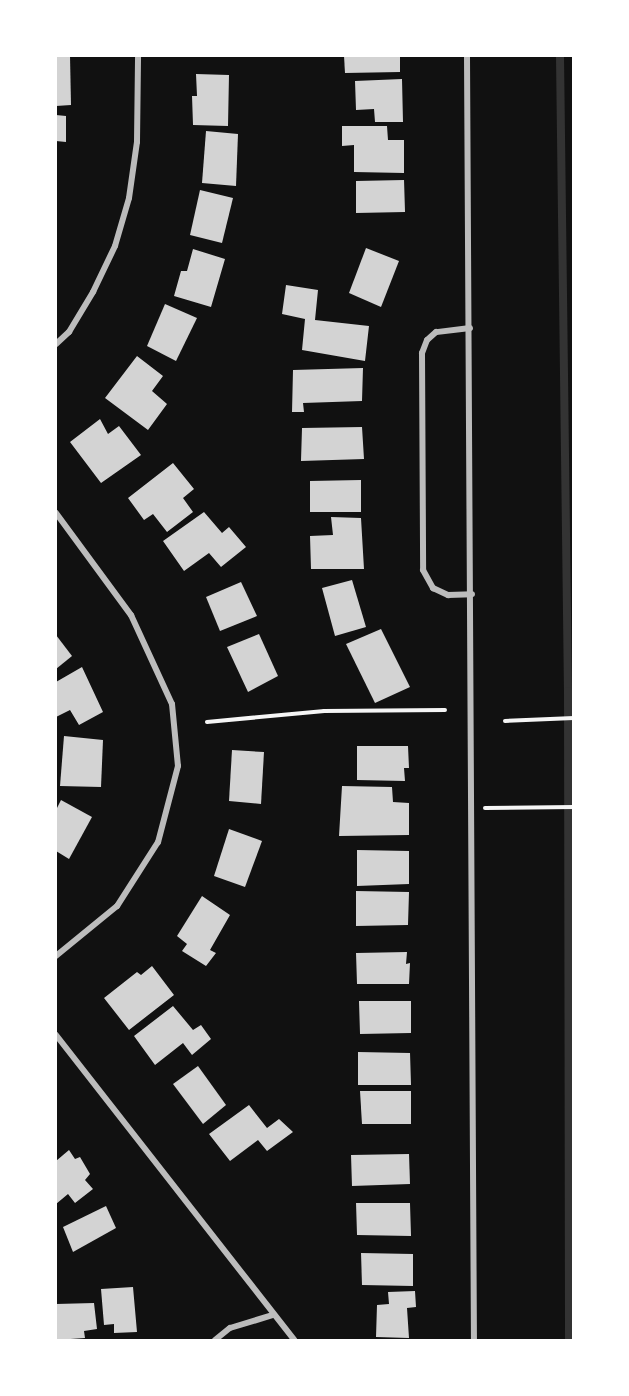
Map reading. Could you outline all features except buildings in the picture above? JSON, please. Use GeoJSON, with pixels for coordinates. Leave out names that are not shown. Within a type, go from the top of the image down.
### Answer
{"type":"FeatureCollection","features":[{"type":"Feature","properties":{"kind":"street"},"geometry":{"type":"LineString","coordinates":[[56,344],[69,332],[93,292],[115,246],[129,198],[136,142],[138,56]]}},
{"type":"Feature","properties":{"kind":"street"},"geometry":{"type":"LineString","coordinates":[[467,56],[472,594],[474,1341]]}},
{"type":"Feature","properties":{"kind":"street"},"geometry":{"type":"LineString","coordinates":[[470,328],[436,332],[427,340],[422,353],[423,570],[433,588],[448,595],[472,594]]}},
{"type":"Feature","properties":{"kind":"street"},"geometry":{"type":"LineString","coordinates":[[56,513],[131,615],[172,704],[178,766],[158,842],[129,888],[117,906],[56,956]]}},
{"type":"Feature","properties":{"kind":"street"},"geometry":{"type":"LineString","coordinates":[[56,1035],[294,1341]]}},
{"type":"Feature","properties":{"kind":"street"},"geometry":{"type":"LineString","coordinates":[[214,1341],[230,1328],[273,1315]]}},
{"type":"Feature","properties":{"kind":"path"},"geometry":{"type":"LineString","coordinates":[[207,722],[324,711],[445,710]]}},
{"type":"Feature","properties":{"kind":"path"},"geometry":{"type":"LineString","coordinates":[[505,721],[573,718]]}},
{"type":"Feature","properties":{"kind":"path"},"geometry":{"type":"LineString","coordinates":[[472,807],[573,807]]}},
{"type":"Feature","properties":{"kind":"waterway"},"geometry":{"type":"LineString","coordinates":[[560,56],[568,691],[569,1340]]}}]}
